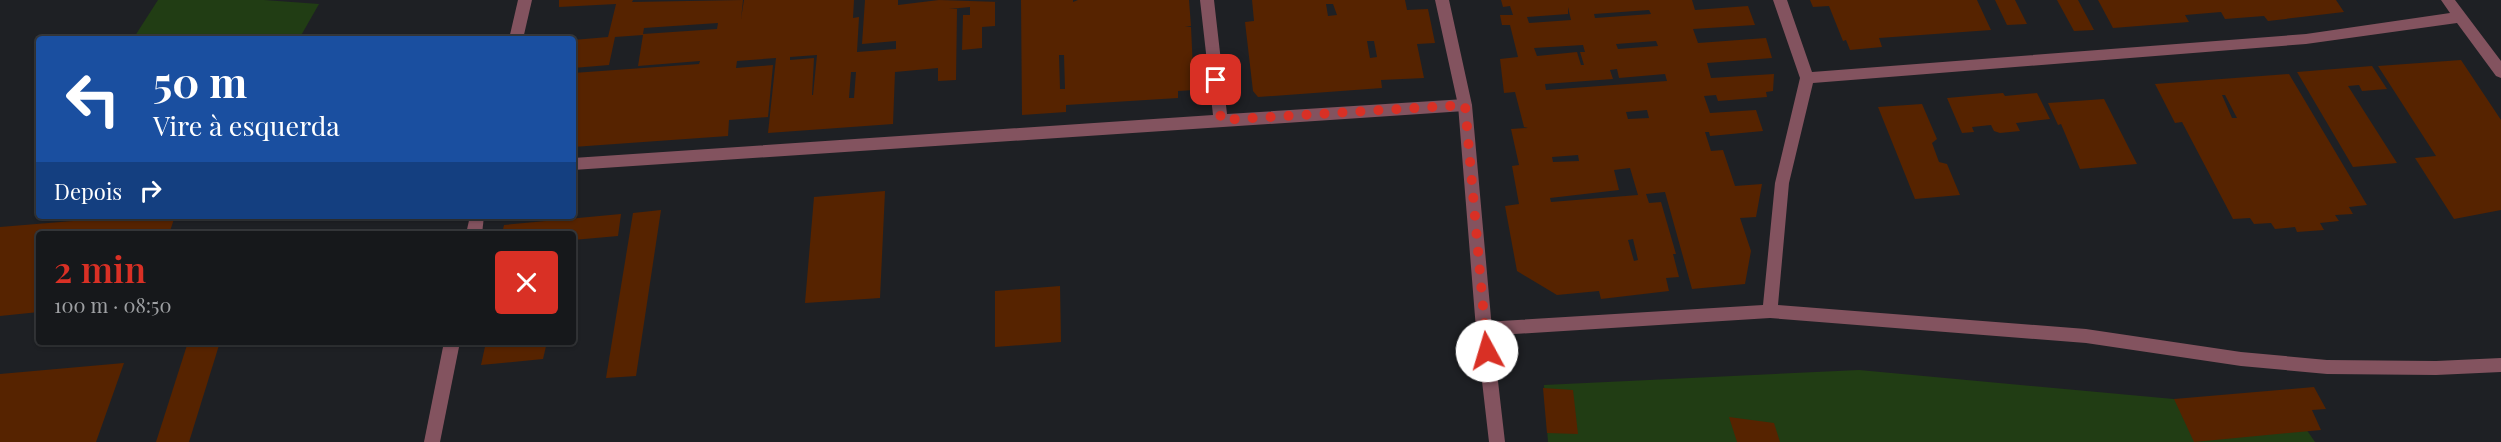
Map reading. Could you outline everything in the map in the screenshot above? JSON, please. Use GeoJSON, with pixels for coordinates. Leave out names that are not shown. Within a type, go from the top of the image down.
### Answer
{"type":"FeatureCollection","features":[{"type":"Feature","properties":{"kind":"street"},"geometry":{"type":"LineString","coordinates":[[517,36],[525,0]]}},
{"type":"Feature","properties":{"kind":"street"},"geometry":{"type":"LineString","coordinates":[[1207,0],[1221,120]]}},
{"type":"Feature","properties":{"kind":"street"},"geometry":{"type":"LineString","coordinates":[[1442,0],[1465,105],[1484,328],[1497,442]]}},
{"type":"Feature","properties":{"kind":"street"},"geometry":{"type":"LineString","coordinates":[[1770,311],[1782,183],[1807,78],[1780,0]]}},
{"type":"Feature","properties":{"kind":"street"},"geometry":{"type":"LineString","coordinates":[[2448,0],[2501,72]]}},
{"type":"Feature","properties":{"kind":"street"},"geometry":{"type":"LineString","coordinates":[[1807,78],[2306,39],[2460,17]]}},
{"type":"Feature","properties":{"kind":"street"},"geometry":{"type":"LineString","coordinates":[[576,164],[1465,105]]}},
{"type":"Feature","properties":{"kind":"street"},"geometry":{"type":"LineString","coordinates":[[1484,328],[1770,311],[2086,336],[2241,359],[2327,368],[2501,365]]}},
{"type":"Feature","properties":{"kind":"street"},"geometry":{"type":"LineString","coordinates":[[432,442],[451,345]]}},
{"type":"Feature","properties":{"kind":"green space"},"geometry":{"type":"Polygon","coordinates":[[[158,0],[264,0],[319,4],[301,36],[135,36],[158,0]]]}},
{"type":"Feature","properties":{"kind":"green space"},"geometry":{"type":"Polygon","coordinates":[[[1859,370],[2293,410],[2315,442],[1548,442],[1544,385],[1859,370]]]}},
{"type":"Feature","properties":{"kind":"building"},"geometry":{"type":"Polygon","coordinates":[[[559,0],[633,0],[632,2],[743,0],[741,19],[744,0],[854,0],[853,18],[859,17],[857,52],[896,49],[896,41],[862,44],[865,0],[898,0],[898,5],[939,0],[1000,2],[995,2],[995,26],[982,27],[982,48],[962,50],[963,15],[970,15],[970,7],[949,9],[957,9],[956,80],[938,81],[938,68],[895,72],[893,124],[768,133],[776,58],[737,61],[736,68],[773,65],[768,117],[729,120],[728,136],[576,147],[576,73],[699,64],[700,61],[638,66],[643,35],[615,37],[609,65],[576,68],[576,40],[608,37],[616,4],[559,7],[559,0]],[[718,23],[644,28],[643,34],[717,29],[718,23]],[[817,55],[790,57],[790,60],[814,58],[812,95],[813,95],[817,55]],[[851,72],[849,98],[854,98],[856,72],[851,72]]]}},
{"type":"Feature","properties":{"kind":"building"},"geometry":{"type":"Polygon","coordinates":[[[1021,0],[1073,0],[1073,2],[1078,0],[1189,0],[1191,26],[1185,27],[1191,27],[1194,90],[1178,91],[1178,98],[1066,105],[1066,112],[1022,115],[1021,0]],[[1059,55],[1060,89],[1065,89],[1064,55],[1059,55]]]}},
{"type":"Feature","properties":{"kind":"building"},"geometry":{"type":"Polygon","coordinates":[[[1252,0],[1405,0],[1407,10],[1428,9],[1435,43],[1417,44],[1424,78],[1381,80],[1382,88],[1258,97],[1253,91],[1245,22],[1254,21],[1252,0]],[[1326,4],[1328,16],[1337,15],[1333,4],[1326,4]],[[1367,41],[1370,58],[1377,57],[1374,41],[1367,41]]]}},
{"type":"Feature","properties":{"kind":"building"},"geometry":{"type":"Polygon","coordinates":[[[1501,0],[1692,0],[1695,10],[1748,6],[1755,25],[1693,29],[1698,43],[1766,38],[1772,58],[1707,63],[1711,78],[1774,74],[1773,91],[1766,92],[1767,97],[1718,101],[1716,95],[1704,96],[1710,113],[1756,110],[1763,131],[1710,136],[1709,132],[1705,132],[1711,151],[1723,150],[1735,186],[1762,184],[1756,217],[1740,218],[1751,251],[1745,284],[1692,289],[1665,192],[1646,194],[1649,203],[1661,202],[1676,254],[1673,254],[1679,277],[1666,278],[1669,291],[1601,299],[1599,291],[1557,295],[1517,271],[1505,206],[1519,204],[1512,166],[1519,165],[1511,129],[1528,128],[1524,127],[1515,92],[1504,93],[1500,59],[1518,57],[1510,25],[1502,25],[1500,15],[1513,15],[1510,6],[1503,7],[1501,0]],[[1568,7],[1568,14],[1527,17],[1529,23],[1571,20],[1568,7]],[[1649,10],[1594,14],[1595,18],[1651,14],[1649,10]],[[1656,41],[1616,44],[1618,49],[1658,46],[1656,41]],[[1583,45],[1534,48],[1537,56],[1577,52],[1581,65],[1584,65],[1580,52],[1585,52],[1583,45]],[[1617,69],[1610,70],[1613,79],[1545,84],[1546,90],[1667,81],[1665,74],[1619,78],[1617,69]],[[1647,110],[1626,112],[1628,119],[1649,118],[1647,110]],[[1578,155],[1552,157],[1553,162],[1579,161],[1578,155]],[[1630,168],[1614,170],[1619,190],[1550,198],[1551,202],[1638,195],[1630,168]],[[1633,239],[1628,240],[1634,261],[1638,260],[1633,239]]]}},
{"type":"Feature","properties":{"kind":"building"},"geometry":{"type":"Polygon","coordinates":[[[1810,0],[1977,0],[1991,30],[1879,38],[1882,47],[1850,50],[1846,40],[1843,41],[1829,6],[1813,7],[1810,0]]]}},
{"type":"Feature","properties":{"kind":"building"},"geometry":{"type":"Polygon","coordinates":[[[1995,0],[2015,0],[2027,24],[2007,25],[1995,0]]]}},
{"type":"Feature","properties":{"kind":"building"},"geometry":{"type":"Polygon","coordinates":[[[2057,0],[2078,0],[2094,30],[2074,31],[2057,0]]]}},
{"type":"Feature","properties":{"kind":"building"},"geometry":{"type":"Polygon","coordinates":[[[2098,0],[2336,0],[2344,12],[2268,21],[2264,16],[2225,19],[2221,12],[2185,15],[2189,22],[2113,28],[2098,0]]]}},
{"type":"Feature","properties":{"kind":"building"},"geometry":{"type":"Polygon","coordinates":[[[2461,60],[2501,120],[2501,210],[2454,219],[2415,158],[2436,156],[2378,66],[2461,60]]]}},
{"type":"Feature","properties":{"kind":"building"},"geometry":{"type":"Polygon","coordinates":[[[2372,66],[2387,89],[2362,91],[2359,85],[2348,86],[2397,163],[2353,167],[2297,72],[2372,66]]]}},
{"type":"Feature","properties":{"kind":"building"},"geometry":{"type":"Polygon","coordinates":[[[2289,74],[2367,205],[2349,207],[2353,214],[2335,215],[2339,221],[2320,223],[2324,230],[2297,232],[2295,227],[2275,229],[2271,223],[2254,224],[2250,218],[2233,219],[2182,122],[2175,123],[2155,84],[2289,74]],[[2222,95],[2232,118],[2237,118],[2225,95],[2222,95]]]}},
{"type":"Feature","properties":{"kind":"building"},"geometry":{"type":"Polygon","coordinates":[[[2003,93],[2005,96],[2037,93],[2050,119],[2016,123],[2020,131],[2000,133],[1994,131],[1991,125],[1972,127],[1974,132],[1962,133],[1947,98],[2003,93]]]}},
{"type":"Feature","properties":{"kind":"building"},"geometry":{"type":"Polygon","coordinates":[[[2104,99],[2137,164],[2080,169],[2061,124],[2058,125],[2048,103],[2104,99]]]}},
{"type":"Feature","properties":{"kind":"building"},"geometry":{"type":"Polygon","coordinates":[[[1922,104],[1937,139],[1932,143],[1939,162],[1947,164],[1960,195],[1915,199],[1878,107],[1922,104]]]}},
{"type":"Feature","properties":{"kind":"building"},"geometry":{"type":"Polygon","coordinates":[[[885,191],[880,298],[805,303],[814,197],[885,191]]]}},
{"type":"Feature","properties":{"kind":"building"},"geometry":{"type":"Polygon","coordinates":[[[661,210],[636,376],[606,378],[633,213],[661,210]]]}},
{"type":"Feature","properties":{"kind":"building"},"geometry":{"type":"Polygon","coordinates":[[[621,214],[618,236],[576,240],[576,231],[503,231],[504,225],[621,214]]]}},
{"type":"Feature","properties":{"kind":"building"},"geometry":{"type":"Polygon","coordinates":[[[97,219],[174,219],[170,231],[36,231],[36,312],[0,316],[0,227],[97,219]]]}},
{"type":"Feature","properties":{"kind":"building"},"geometry":{"type":"Polygon","coordinates":[[[1060,286],[1061,342],[995,347],[995,291],[1060,286]]]}},
{"type":"Feature","properties":{"kind":"building"},"geometry":{"type":"Polygon","coordinates":[[[187,345],[219,345],[189,442],[156,442],[187,345]]]}},
{"type":"Feature","properties":{"kind":"building"},"geometry":{"type":"Polygon","coordinates":[[[485,345],[546,345],[543,359],[481,365],[485,345]]]}},
{"type":"Feature","properties":{"kind":"building"},"geometry":{"type":"Polygon","coordinates":[[[124,363],[96,442],[0,442],[0,374],[124,363]]]}},
{"type":"Feature","properties":{"kind":"building"},"geometry":{"type":"Polygon","coordinates":[[[2314,387],[2326,409],[2312,410],[2321,430],[2194,442],[2174,399],[2314,387]]]}},
{"type":"Feature","properties":{"kind":"building"},"geometry":{"type":"Polygon","coordinates":[[[1543,388],[1573,390],[1578,434],[1547,433],[1543,388]]]}},
{"type":"Feature","properties":{"kind":"building"},"geometry":{"type":"Polygon","coordinates":[[[1729,417],[1774,423],[1780,442],[1737,442],[1729,417]]]}},
{"type":"Feature","properties":{"kind":"route"},"geometry":{"type":"LineString","coordinates":[[1216,80],[1221,120],[1465,105],[1487,351]]}}]}
